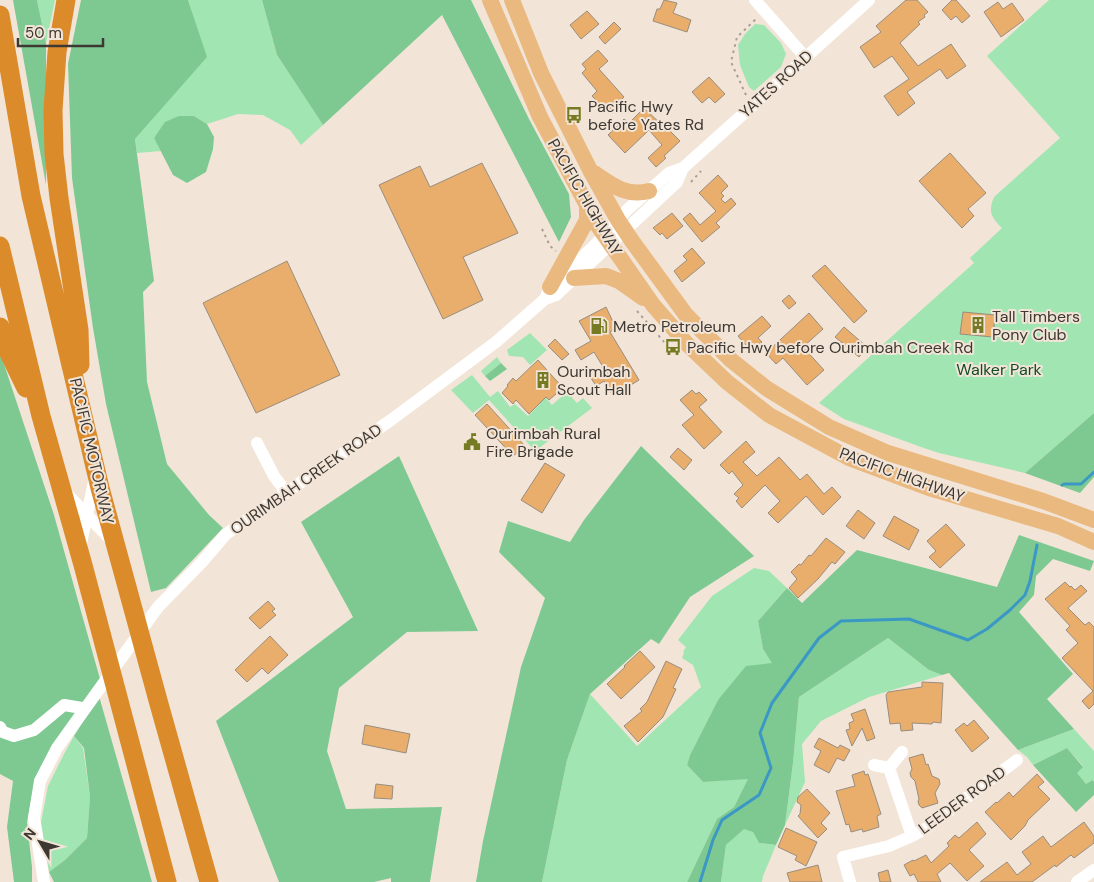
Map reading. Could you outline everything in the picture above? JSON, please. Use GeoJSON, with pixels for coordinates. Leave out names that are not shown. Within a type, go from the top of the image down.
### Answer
{"type":"FeatureCollection","features":[{"type":"Feature","properties":{"kind":"highway"},"geometry":{"type":"LineString","coordinates":[[66,0],[57,52],[53,110],[54,154],[79,330],[81,404]]}},
{"type":"Feature","properties":{"kind":"highway","name":"PACIFIC MOTORWAY"},"geometry":{"type":"LineString","coordinates":[[0,15],[31,196],[96,472],[209,882]]}},
{"type":"Feature","properties":{"kind":"highway"},"geometry":{"type":"LineString","coordinates":[[0,246],[40,416],[80,552],[167,882]]}},
{"type":"Feature","properties":{"kind":"highway"},"geometry":{"type":"LineString","coordinates":[[0,327],[7,349],[40,416]]}},
{"type":"Feature","properties":{"kind":"main road","name":"PACIFIC HIGHWAY"},"geometry":{"type":"LineString","coordinates":[[490,0],[540,117],[607,240],[653,305],[686,343],[727,382],[769,415],[849,458],[929,488],[1058,526],[1094,542]]}},
{"type":"Feature","properties":{"kind":"main road","name":"PACIFIC HIGHWAY"},"geometry":{"type":"LineString","coordinates":[[512,0],[541,73],[590,170],[622,225],[686,315],[731,360],[766,388],[828,427],[888,453],[1043,501],[1094,520]]}},
{"type":"Feature","properties":{"kind":"main road"},"geometry":{"type":"LineString","coordinates":[[590,170],[627,192],[640,193],[648,191]]}},
{"type":"Feature","properties":{"kind":"main road"},"geometry":{"type":"LineString","coordinates":[[547,293],[587,220],[587,206]]}},
{"type":"Feature","properties":{"kind":"main road"},"geometry":{"type":"LineString","coordinates":[[574,278],[606,276],[619,281],[653,305]]}},
{"type":"Feature","properties":{"kind":"street"},"geometry":{"type":"LineString","coordinates":[[755,0],[806,58]]}},
{"type":"Feature","properties":{"kind":"street","name":"YATES ROAD"},"geometry":{"type":"LineString","coordinates":[[622,225],[628,209],[668,173],[683,168],[869,0]]}},
{"type":"Feature","properties":{"kind":"street","name":"YATES ROAD"},"geometry":{"type":"LineString","coordinates":[[622,225],[677,182],[683,168]]}},
{"type":"Feature","properties":{"kind":"street","name":"OURIMBAH CREEK ROAD"},"geometry":{"type":"LineString","coordinates":[[44,882],[34,818],[40,781],[57,748],[158,607],[202,562],[226,534],[286,492],[447,372],[496,342],[622,225]]}},
{"type":"Feature","properties":{"kind":"street","name":"OURIMBAH CREEK ROAD"},"geometry":{"type":"LineString","coordinates":[[547,293],[556,295],[574,278],[607,240]]}},
{"type":"Feature","properties":{"kind":"street"},"geometry":{"type":"LineString","coordinates":[[257,443],[274,476],[286,492]]}},
{"type":"Feature","properties":{"kind":"street"},"geometry":{"type":"LineString","coordinates":[[80,552],[96,472]]}},
{"type":"Feature","properties":{"kind":"street"},"geometry":{"type":"LineString","coordinates":[[61,488],[115,543]]}},
{"type":"Feature","properties":{"kind":"street"},"geometry":{"type":"LineString","coordinates":[[0,727],[3,732],[14,736],[34,730],[64,704],[84,710]]}},
{"type":"Feature","properties":{"kind":"street"},"geometry":{"type":"LineString","coordinates":[[889,768],[902,752]]}},
{"type":"Feature","properties":{"kind":"street","name":"LEEDER ROAD"},"geometry":{"type":"LineString","coordinates":[[850,882],[843,857],[888,846],[926,829],[1017,760]]}},
{"type":"Feature","properties":{"kind":"street"},"geometry":{"type":"LineString","coordinates":[[874,765],[889,768]]}},
{"type":"Feature","properties":{"kind":"street"},"geometry":{"type":"LineString","coordinates":[[889,768],[912,836]]}},
{"type":"Feature","properties":{"kind":"street"},"geometry":{"type":"LineString","coordinates":[[1076,882],[1093,871]]}},
{"type":"Feature","properties":{"kind":"path"},"geometry":{"type":"LineString","coordinates":[[751,107],[731,62],[738,37],[765,11]]}},
{"type":"Feature","properties":{"kind":"path"},"geometry":{"type":"LineString","coordinates":[[688,184],[701,171]]}},
{"type":"Feature","properties":{"kind":"path"},"geometry":{"type":"LineString","coordinates":[[542,229],[550,246],[558,253]]}},
{"type":"Feature","properties":{"kind":"green space"},"geometry":{"type":"Polygon","coordinates":[[[13,0],[37,0],[46,43],[46,185],[13,0]]]}},
{"type":"Feature","properties":{"kind":"green space"},"geometry":{"type":"Polygon","coordinates":[[[37,0],[55,0],[46,43],[37,0]]]}},
{"type":"Feature","properties":{"kind":"green space"},"geometry":{"type":"Polygon","coordinates":[[[81,0],[188,0],[207,57],[135,139],[154,281],[143,292],[147,382],[167,464],[209,515],[223,528],[166,588],[151,592],[106,404],[93,328],[72,178],[68,64],[81,0]]]}},
{"type":"Feature","properties":{"kind":"green space"},"geometry":{"type":"Polygon","coordinates":[[[188,0],[262,0],[277,55],[323,125],[301,145],[290,130],[263,115],[238,114],[207,124],[194,116],[154,137],[161,151],[137,153],[135,139],[206,57],[188,0]]]}},
{"type":"Feature","properties":{"kind":"green space"},"geometry":{"type":"Polygon","coordinates":[[[262,0],[471,0],[529,119],[569,194],[571,217],[559,242],[442,15],[323,125],[277,55],[262,0]]]}},
{"type":"Feature","properties":{"kind":"green space","name":"Walker Park"},"geometry":{"type":"Polygon","coordinates":[[[1049,0],[1094,0],[1094,413],[1025,473],[921,447],[844,419],[819,403],[974,263],[970,258],[1002,228],[995,221],[992,214],[991,207],[994,197],[1060,138],[987,56],[1049,0]]]}},
{"type":"Feature","properties":{"kind":"green space"},"geometry":{"type":"Polygon","coordinates":[[[755,24],[764,25],[781,43],[786,54],[781,67],[754,91],[749,87],[740,65],[738,45],[755,24]]]}},
{"type":"Feature","properties":{"kind":"green space"},"geometry":{"type":"Polygon","coordinates":[[[179,116],[194,116],[207,124],[214,137],[213,149],[206,172],[187,183],[173,175],[154,138],[165,122],[179,116]]]}},
{"type":"Feature","properties":{"kind":"green space"},"geometry":{"type":"Polygon","coordinates":[[[530,333],[547,350],[530,365],[523,357],[509,356],[507,350],[530,333]]]}},
{"type":"Feature","properties":{"kind":"green space"},"geometry":{"type":"Polygon","coordinates":[[[0,352],[54,515],[100,679],[35,781],[27,822],[32,882],[14,882],[7,827],[13,781],[0,774],[0,352]]]}},
{"type":"Feature","properties":{"kind":"green space"},"geometry":{"type":"Polygon","coordinates":[[[497,357],[501,363],[485,376],[481,371],[497,357]]]}},
{"type":"Feature","properties":{"kind":"green space"},"geometry":{"type":"Polygon","coordinates":[[[501,363],[507,369],[490,381],[485,376],[501,363]]]}},
{"type":"Feature","properties":{"kind":"green space"},"geometry":{"type":"Polygon","coordinates":[[[472,375],[490,397],[498,391],[510,407],[515,404],[528,416],[540,404],[523,387],[531,381],[552,405],[567,392],[577,403],[583,398],[592,408],[535,451],[489,400],[473,413],[451,390],[472,375]]]}},
{"type":"Feature","properties":{"kind":"green space"},"geometry":{"type":"Polygon","coordinates":[[[1094,413],[1094,477],[1080,493],[1025,473],[1094,413]]]}},
{"type":"Feature","properties":{"kind":"green space"},"geometry":{"type":"Polygon","coordinates":[[[641,446],[754,556],[690,597],[659,644],[651,639],[590,694],[567,760],[542,882],[476,882],[483,841],[521,667],[545,598],[499,552],[508,521],[570,542],[584,520],[641,446]]]}},
{"type":"Feature","properties":{"kind":"green space"},"geometry":{"type":"Polygon","coordinates":[[[399,456],[478,631],[407,632],[339,688],[327,751],[346,809],[442,807],[430,882],[391,882],[391,878],[374,882],[279,882],[216,721],[353,617],[301,522],[399,456]]]}},
{"type":"Feature","properties":{"kind":"green space"},"geometry":{"type":"Polygon","coordinates":[[[1019,535],[1094,561],[1090,571],[1053,559],[1036,576],[1034,595],[1019,612],[1073,674],[1047,699],[1074,729],[1018,750],[949,673],[942,675],[929,670],[888,638],[799,697],[785,825],[776,845],[759,843],[753,832],[744,829],[726,845],[721,882],[687,882],[717,819],[734,807],[748,779],[703,782],[687,765],[690,755],[718,700],[746,666],[772,663],[763,649],[758,621],[787,588],[802,603],[857,550],[997,587],[1019,535]]]}},
{"type":"Feature","properties":{"kind":"green space"},"geometry":{"type":"Polygon","coordinates":[[[754,568],[769,571],[787,588],[758,621],[763,649],[773,663],[718,700],[690,755],[687,765],[703,782],[749,778],[734,807],[717,819],[687,882],[542,882],[567,760],[590,694],[637,746],[701,687],[693,665],[682,658],[686,647],[678,640],[712,596],[754,568]]]}},
{"type":"Feature","properties":{"kind":"green space"},"geometry":{"type":"Polygon","coordinates":[[[888,638],[929,670],[942,675],[869,697],[821,721],[802,744],[805,782],[785,825],[799,697],[888,638]]]}},
{"type":"Feature","properties":{"kind":"green space"},"geometry":{"type":"Polygon","coordinates":[[[99,696],[152,882],[54,882],[49,872],[65,860],[87,838],[90,797],[84,748],[74,736],[99,696]]]}},
{"type":"Feature","properties":{"kind":"green space"},"geometry":{"type":"Polygon","coordinates":[[[1074,729],[1094,751],[1094,782],[1091,780],[1086,784],[1076,773],[1083,766],[1067,748],[1033,765],[1018,750],[1074,729]]]}},
{"type":"Feature","properties":{"kind":"green space"},"geometry":{"type":"Polygon","coordinates":[[[74,736],[83,748],[90,797],[87,838],[65,860],[49,872],[41,822],[48,786],[74,736]]]}},
{"type":"Feature","properties":{"kind":"green space"},"geometry":{"type":"Polygon","coordinates":[[[1067,748],[1083,767],[1077,773],[1086,784],[1092,780],[1094,782],[1094,795],[1076,812],[1033,765],[1067,748]]]}},
{"type":"Feature","properties":{"kind":"green space"},"geometry":{"type":"Polygon","coordinates":[[[744,828],[753,832],[759,843],[776,845],[762,882],[721,882],[726,845],[744,828]]]}},
{"type":"Feature","properties":{"kind":"building"},"geometry":{"type":"Polygon","coordinates":[[[664,0],[677,3],[673,13],[691,20],[687,32],[653,21],[657,9],[660,9],[664,0]]]}},
{"type":"Feature","properties":{"kind":"building"},"geometry":{"type":"Polygon","coordinates":[[[906,0],[917,0],[928,12],[918,22],[920,24],[900,43],[918,66],[951,44],[966,66],[947,79],[940,69],[907,92],[915,103],[898,116],[884,96],[909,79],[892,56],[874,68],[860,47],[881,32],[876,26],[906,0]]]}},
{"type":"Feature","properties":{"kind":"building"},"geometry":{"type":"Polygon","coordinates":[[[952,0],[956,0],[970,16],[962,23],[956,16],[951,20],[942,10],[952,0]]]}},
{"type":"Feature","properties":{"kind":"building"},"geometry":{"type":"Polygon","coordinates":[[[998,2],[1003,9],[1012,3],[1024,20],[1001,37],[984,12],[998,2]]]}},
{"type":"Feature","properties":{"kind":"building"},"geometry":{"type":"Polygon","coordinates":[[[587,11],[599,24],[581,39],[570,25],[587,11]]]}},
{"type":"Feature","properties":{"kind":"building"},"geometry":{"type":"Polygon","coordinates":[[[614,22],[621,29],[605,44],[599,37],[614,22]]]}},
{"type":"Feature","properties":{"kind":"building"},"geometry":{"type":"Polygon","coordinates":[[[598,50],[608,61],[599,69],[624,97],[607,112],[592,96],[597,91],[582,73],[586,69],[582,64],[598,50]]]}},
{"type":"Feature","properties":{"kind":"building"},"geometry":{"type":"Polygon","coordinates":[[[709,77],[725,94],[715,103],[709,97],[702,103],[692,92],[709,77]]]}},
{"type":"Feature","properties":{"kind":"building"},"geometry":{"type":"Polygon","coordinates":[[[644,108],[680,141],[664,156],[666,158],[656,167],[648,158],[662,145],[649,130],[625,153],[608,135],[624,119],[629,123],[644,108]]]}},
{"type":"Feature","properties":{"kind":"building"},"geometry":{"type":"Polygon","coordinates":[[[950,153],[986,193],[968,209],[974,216],[962,228],[919,181],[950,153]]]}},
{"type":"Feature","properties":{"kind":"building"},"geometry":{"type":"Polygon","coordinates":[[[482,163],[518,233],[463,257],[483,300],[443,319],[379,185],[420,166],[430,187],[482,163]]]}},
{"type":"Feature","properties":{"kind":"building"},"geometry":{"type":"Polygon","coordinates":[[[718,175],[728,186],[721,193],[724,196],[721,199],[725,203],[731,198],[736,204],[716,223],[720,227],[702,242],[683,219],[690,213],[700,225],[716,211],[699,193],[718,175]]]}},
{"type":"Feature","properties":{"kind":"building"},"geometry":{"type":"Polygon","coordinates":[[[672,213],[683,226],[667,239],[662,233],[660,235],[653,228],[672,213]]]}},
{"type":"Feature","properties":{"kind":"building"},"geometry":{"type":"Polygon","coordinates":[[[692,248],[705,263],[682,282],[674,271],[687,260],[683,256],[692,248]]]}},
{"type":"Feature","properties":{"kind":"building"},"geometry":{"type":"Polygon","coordinates":[[[287,261],[340,375],[256,413],[203,303],[287,261]]]}},
{"type":"Feature","properties":{"kind":"building"},"geometry":{"type":"Polygon","coordinates":[[[825,265],[867,311],[854,323],[812,276],[825,265]]]}},
{"type":"Feature","properties":{"kind":"building"},"geometry":{"type":"Polygon","coordinates":[[[789,295],[796,303],[789,309],[782,301],[789,295]]]}},
{"type":"Feature","properties":{"kind":"building"},"geometry":{"type":"Polygon","coordinates":[[[606,307],[616,328],[610,332],[639,380],[613,396],[604,381],[596,386],[589,375],[603,367],[594,352],[581,360],[575,350],[591,341],[579,321],[606,307]]]}},
{"type":"Feature","properties":{"kind":"building","name":"Tall Timbers Pony Club"},"geometry":{"type":"Polygon","coordinates":[[[963,312],[995,315],[993,337],[960,334],[963,312]]]}},
{"type":"Feature","properties":{"kind":"building"},"geometry":{"type":"Polygon","coordinates":[[[809,313],[823,329],[803,347],[824,370],[807,385],[783,358],[776,364],[766,353],[809,313]]]}},
{"type":"Feature","properties":{"kind":"building"},"geometry":{"type":"Polygon","coordinates":[[[762,316],[771,326],[758,338],[762,342],[751,351],[738,336],[762,316]]]}},
{"type":"Feature","properties":{"kind":"building"},"geometry":{"type":"Polygon","coordinates":[[[844,327],[867,347],[859,357],[835,337],[844,327]]]}},
{"type":"Feature","properties":{"kind":"building"},"geometry":{"type":"Polygon","coordinates":[[[555,339],[569,354],[562,360],[548,346],[555,339]]]}},
{"type":"Feature","properties":{"kind":"building"},"geometry":{"type":"Polygon","coordinates":[[[538,360],[563,388],[549,400],[546,397],[529,414],[516,400],[513,404],[502,393],[513,378],[516,381],[538,360]]]}},
{"type":"Feature","properties":{"kind":"building"},"geometry":{"type":"Polygon","coordinates":[[[692,390],[696,394],[699,392],[707,400],[699,407],[722,432],[704,449],[682,425],[694,415],[680,400],[692,390]]]}},
{"type":"Feature","properties":{"kind":"building"},"geometry":{"type":"Polygon","coordinates":[[[487,404],[525,446],[513,456],[475,415],[487,404]]]}},
{"type":"Feature","properties":{"kind":"building"},"geometry":{"type":"Polygon","coordinates":[[[746,441],[755,452],[743,462],[757,476],[779,457],[800,480],[807,474],[824,494],[832,487],[841,497],[823,515],[806,496],[778,523],[768,513],[780,501],[765,485],[742,508],[736,501],[739,498],[734,494],[743,485],[732,471],[729,474],[720,465],[746,441]]]}},
{"type":"Feature","properties":{"kind":"building"},"geometry":{"type":"Polygon","coordinates":[[[678,448],[692,460],[684,470],[670,457],[678,448]]]}},
{"type":"Feature","properties":{"kind":"building"},"geometry":{"type":"Polygon","coordinates":[[[545,463],[565,475],[542,513],[521,500],[545,463]]]}},
{"type":"Feature","properties":{"kind":"building"},"geometry":{"type":"Polygon","coordinates":[[[858,510],[875,523],[864,539],[846,526],[858,510]]]}},
{"type":"Feature","properties":{"kind":"building"},"geometry":{"type":"Polygon","coordinates":[[[894,516],[919,530],[909,550],[883,536],[894,516]]]}},
{"type":"Feature","properties":{"kind":"building"},"geometry":{"type":"Polygon","coordinates":[[[946,524],[965,545],[940,568],[929,557],[936,551],[927,541],[946,524]]]}},
{"type":"Feature","properties":{"kind":"building"},"geometry":{"type":"Polygon","coordinates":[[[826,538],[845,552],[835,564],[832,562],[798,598],[789,588],[797,579],[791,572],[799,564],[801,565],[809,555],[811,556],[826,538]]]}},
{"type":"Feature","properties":{"kind":"building"},"geometry":{"type":"Polygon","coordinates":[[[1065,582],[1075,590],[1081,585],[1087,591],[1068,608],[1085,625],[1089,622],[1094,627],[1094,704],[1089,709],[1082,701],[1093,691],[1062,658],[1078,643],[1066,630],[1070,626],[1045,599],[1065,582]]]}},
{"type":"Feature","properties":{"kind":"building"},"geometry":{"type":"Polygon","coordinates":[[[268,601],[275,609],[272,611],[276,615],[260,629],[249,618],[268,601]]]}},
{"type":"Feature","properties":{"kind":"building"},"geometry":{"type":"Polygon","coordinates":[[[270,636],[288,655],[268,674],[262,668],[247,682],[235,670],[270,636]]]}},
{"type":"Feature","properties":{"kind":"building"},"geometry":{"type":"Polygon","coordinates":[[[640,651],[655,667],[621,699],[607,684],[640,651]]]}},
{"type":"Feature","properties":{"kind":"building"},"geometry":{"type":"Polygon","coordinates":[[[666,661],[682,669],[673,688],[676,689],[663,717],[638,742],[624,726],[642,711],[640,709],[647,702],[666,661]]]}},
{"type":"Feature","properties":{"kind":"building"},"geometry":{"type":"Polygon","coordinates":[[[922,682],[943,683],[941,723],[912,723],[913,730],[901,731],[900,723],[890,724],[886,695],[888,692],[922,687],[922,682]]]}},
{"type":"Feature","properties":{"kind":"building"},"geometry":{"type":"Polygon","coordinates":[[[865,709],[875,738],[867,741],[862,728],[852,746],[846,730],[850,729],[849,723],[854,721],[851,714],[865,709]]]}},
{"type":"Feature","properties":{"kind":"building"},"geometry":{"type":"Polygon","coordinates":[[[974,720],[989,738],[972,752],[955,730],[964,723],[967,726],[974,720]]]}},
{"type":"Feature","properties":{"kind":"building"},"geometry":{"type":"Polygon","coordinates":[[[365,725],[410,734],[406,753],[362,744],[365,725]]]}},
{"type":"Feature","properties":{"kind":"building"},"geometry":{"type":"Polygon","coordinates":[[[819,738],[838,748],[840,745],[850,750],[844,761],[837,758],[829,773],[814,765],[821,751],[814,747],[819,738]]]}},
{"type":"Feature","properties":{"kind":"building"},"geometry":{"type":"Polygon","coordinates":[[[923,754],[932,776],[939,779],[940,784],[935,793],[938,803],[922,808],[919,805],[915,781],[911,777],[912,769],[909,758],[923,754]]]}},
{"type":"Feature","properties":{"kind":"building"},"geometry":{"type":"Polygon","coordinates":[[[864,771],[865,775],[868,774],[881,814],[877,816],[879,827],[863,832],[862,829],[851,832],[849,824],[846,825],[836,791],[855,786],[852,775],[864,771]]]}},
{"type":"Feature","properties":{"kind":"building"},"geometry":{"type":"Polygon","coordinates":[[[1037,774],[1044,782],[1038,787],[1050,799],[1011,840],[985,812],[1009,792],[1013,797],[1037,774]]]}},
{"type":"Feature","properties":{"kind":"building"},"geometry":{"type":"Polygon","coordinates":[[[376,784],[393,786],[392,799],[374,798],[376,784]]]}},
{"type":"Feature","properties":{"kind":"building"},"geometry":{"type":"Polygon","coordinates":[[[807,789],[830,813],[821,823],[827,829],[818,838],[798,816],[801,805],[797,802],[798,797],[807,789]]]}},
{"type":"Feature","properties":{"kind":"building"},"geometry":{"type":"Polygon","coordinates":[[[977,822],[986,834],[969,850],[984,866],[967,881],[950,863],[937,874],[941,882],[918,882],[914,874],[910,876],[904,865],[926,855],[931,863],[949,846],[947,843],[955,835],[959,838],[977,822]]]}},
{"type":"Feature","properties":{"kind":"building"},"geometry":{"type":"Polygon","coordinates":[[[1084,822],[1094,836],[1094,843],[1074,858],[1071,855],[1032,882],[980,882],[1007,862],[1017,875],[1031,864],[1022,852],[1043,836],[1051,847],[1084,822]]]}},
{"type":"Feature","properties":{"kind":"building"},"geometry":{"type":"Polygon","coordinates":[[[786,828],[817,842],[806,866],[795,860],[797,856],[778,847],[786,828]]]}},
{"type":"Feature","properties":{"kind":"building"},"geometry":{"type":"Polygon","coordinates":[[[818,865],[822,882],[790,882],[787,873],[818,865]]]}},
{"type":"Feature","properties":{"kind":"building"},"geometry":{"type":"Polygon","coordinates":[[[888,870],[891,882],[880,882],[878,873],[888,870]]]}},
{"type":"Feature","properties":{"kind":"waterway"},"geometry":{"type":"LineString","coordinates":[[1062,485],[1081,484],[1094,472]]}},
{"type":"Feature","properties":{"kind":"waterway"},"geometry":{"type":"LineString","coordinates":[[700,882],[713,840],[722,820],[759,795],[771,768],[760,733],[772,703],[819,638],[841,621],[909,619],[968,640],[987,629],[1025,595],[1030,581],[1037,545]]}},
{"type":"Feature","properties":{"kind":"place","name":"Pacific Hwy before Yates Rd"},"geometry":{"type":"Point","coordinates":[574,115]}},
{"type":"Feature","properties":{"kind":"place","name":"Tall Timbers Pony Club"},"geometry":{"type":"Point","coordinates":[978,325]}},
{"type":"Feature","properties":{"kind":"place","name":"Metro Petroleum"},"geometry":{"type":"Point","coordinates":[599,326]}},
{"type":"Feature","properties":{"kind":"place","name":"Pacific Hwy before Ourimbah Creek Rd"},"geometry":{"type":"Point","coordinates":[673,347]}},
{"type":"Feature","properties":{"kind":"place","name":"Ourimbah Scout Hall"},"geometry":{"type":"Point","coordinates":[543,380]}},
{"type":"Feature","properties":{"kind":"place","name":"Ourimbah Rural Fire Brigade"},"geometry":{"type":"Point","coordinates":[472,442]}}]}
